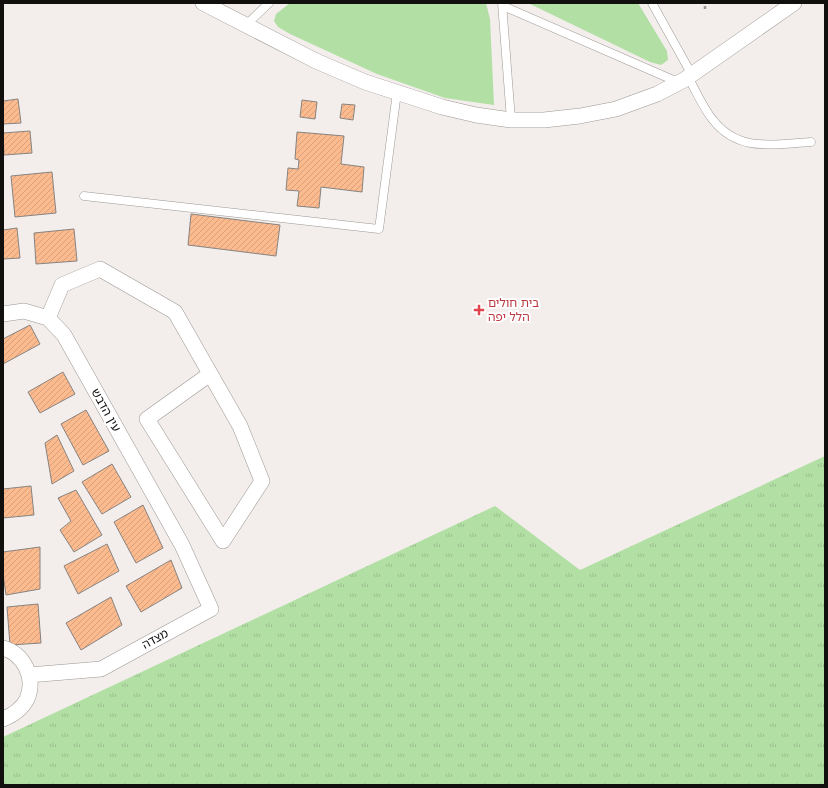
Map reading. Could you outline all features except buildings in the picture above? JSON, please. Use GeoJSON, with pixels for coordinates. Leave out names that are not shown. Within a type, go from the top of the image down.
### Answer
{"type":"FeatureCollection","features":[{"type":"Feature","properties":{"kind":"street"},"geometry":{"type":"LineString","coordinates":[[203,3],[316,62],[365,82],[442,107],[476,115],[511,120],[544,120],[580,116],[616,109],[657,94],[686,78],[794,3]]}},
{"type":"Feature","properties":{"kind":"street"},"geometry":{"type":"LineString","coordinates":[[3,314],[24,311],[48,318],[62,285],[100,269],[175,312],[240,426],[262,481],[223,541],[147,419],[210,374]]}},
{"type":"Feature","properties":{"kind":"street","name":"עין הדבש"},"geometry":{"type":"LineString","coordinates":[[48,318],[64,335],[182,545]]}},
{"type":"Feature","properties":{"kind":"street","name":"מצדה"},"geometry":{"type":"LineString","coordinates":[[29,675],[101,669],[211,609],[182,545]]}},
{"type":"Feature","properties":{"kind":"street"},"geometry":{"type":"LineString","coordinates":[[3,648],[8,649],[17,655],[25,664],[29,675],[30,687],[27,698],[20,708],[11,716],[3,719]]}},
{"type":"Feature","properties":{"kind":"lane"},"geometry":{"type":"LineString","coordinates":[[246,25],[268,3]]}},
{"type":"Feature","properties":{"kind":"lane"},"geometry":{"type":"LineString","coordinates":[[652,3],[686,78],[713,120],[724,132],[745,143],[766,145],[811,142]]}},
{"type":"Feature","properties":{"kind":"lane"},"geometry":{"type":"LineString","coordinates":[[511,120],[503,5],[686,78]]}},
{"type":"Feature","properties":{"kind":"lane"},"geometry":{"type":"LineString","coordinates":[[84,196],[379,229],[397,92]]}},
{"type":"Feature","properties":{"kind":"path"},"geometry":{"type":"LineString","coordinates":[[705,9],[706,3]]}},
{"type":"Feature","properties":{"kind":"green space"},"geometry":{"type":"Polygon","coordinates":[[[290,3],[486,3],[490,19],[494,105],[445,98],[377,74],[290,34],[278,27],[274,21],[276,14],[290,3]]]}},
{"type":"Feature","properties":{"kind":"green space"},"geometry":{"type":"Polygon","coordinates":[[[528,3],[638,3],[667,51],[668,60],[661,65],[650,62],[528,3]]]}},
{"type":"Feature","properties":{"kind":"green space"},"geometry":{"type":"Polygon","coordinates":[[[825,456],[825,785],[3,785],[3,737],[495,506],[580,570],[825,456]]]}},
{"type":"Feature","properties":{"kind":"place","name":"בית חולים הלל יפה"},"geometry":{"type":"Point","coordinates":[479,310]}}]}
